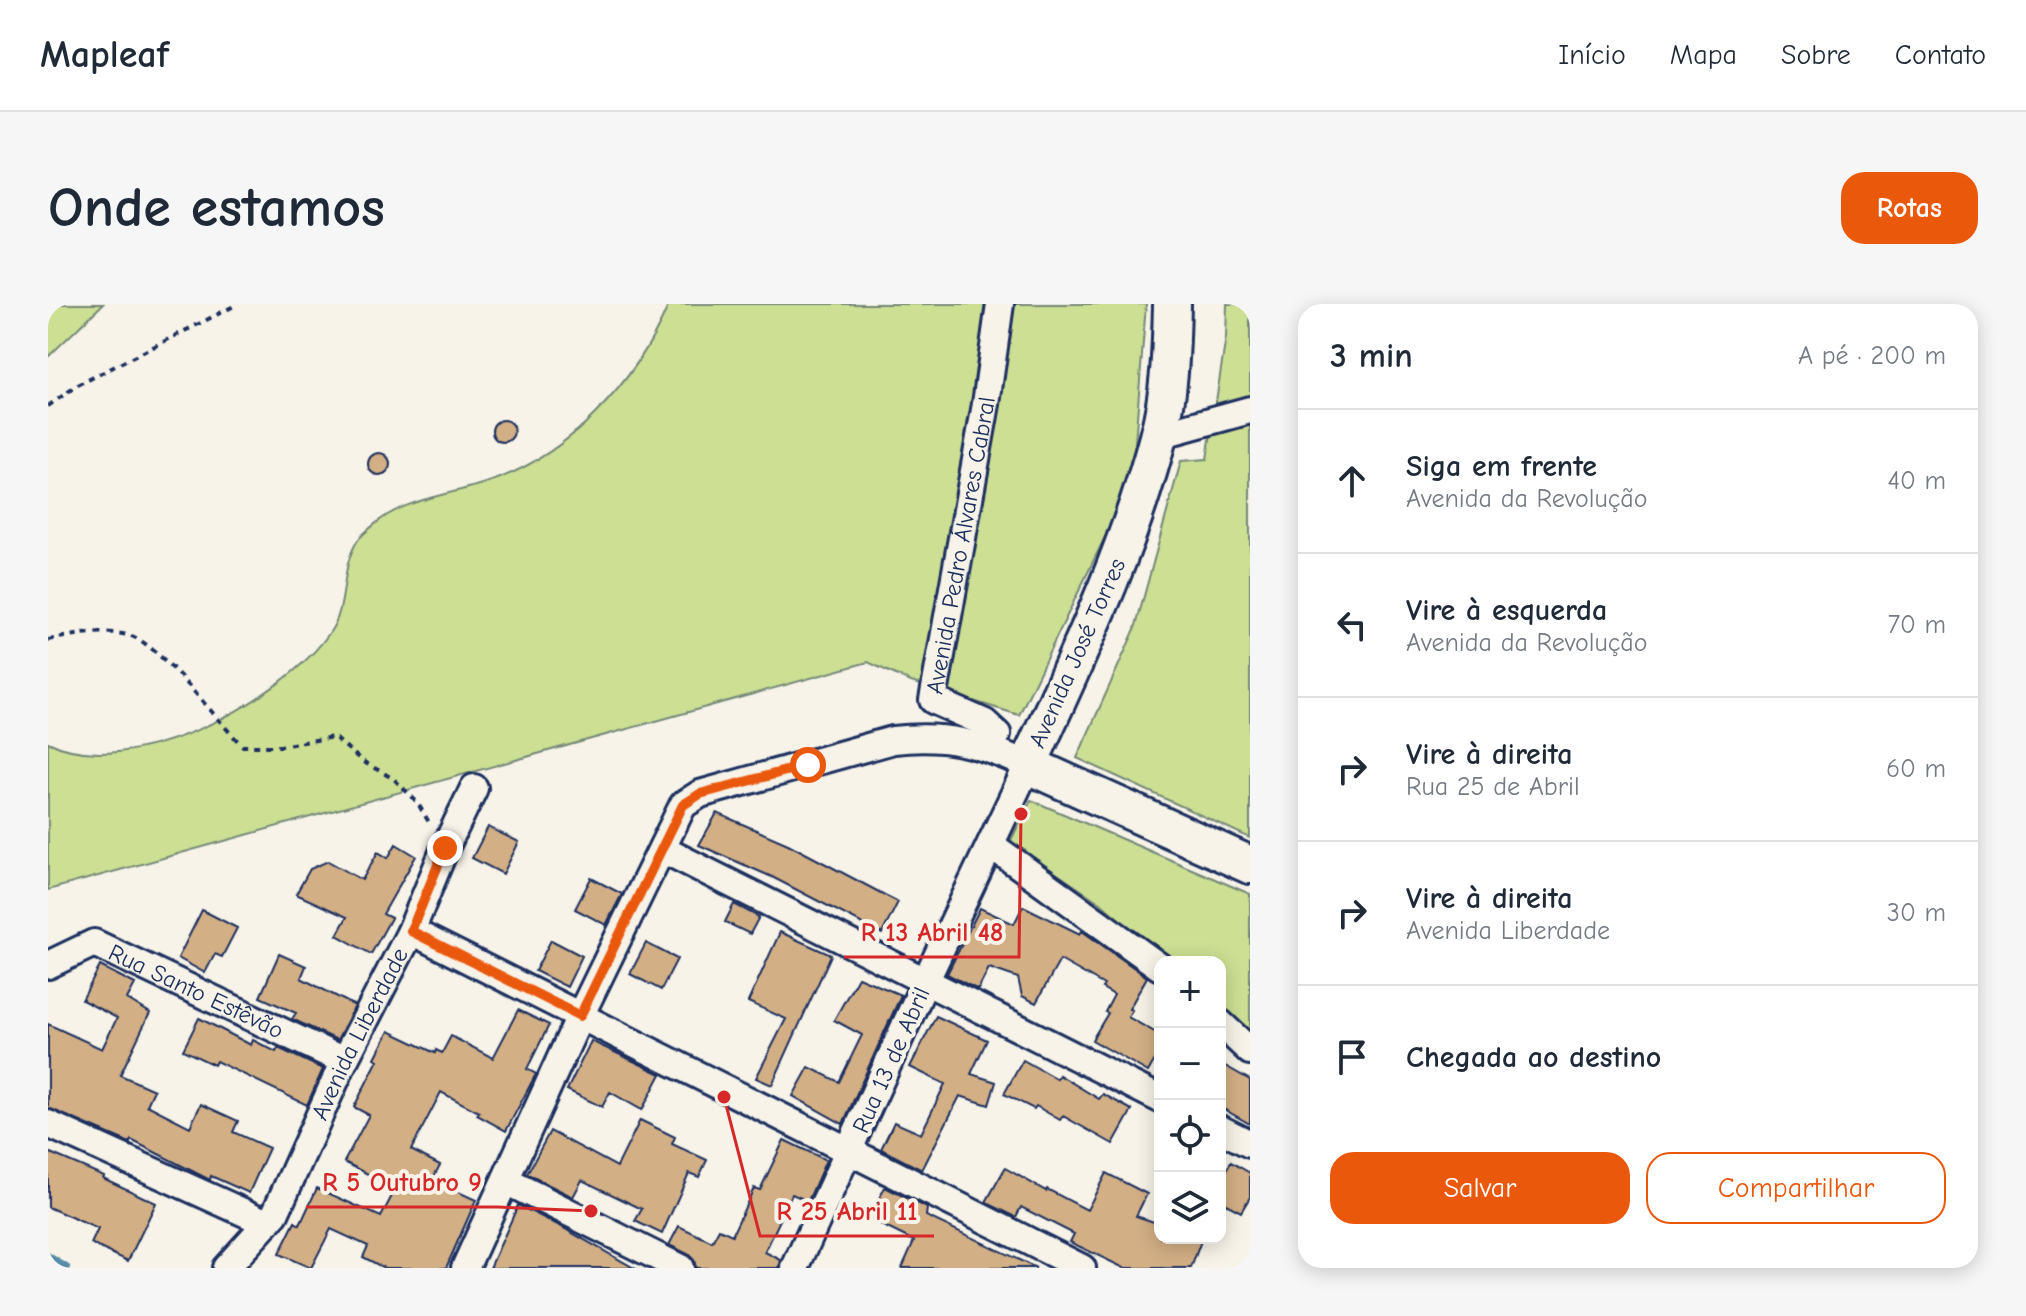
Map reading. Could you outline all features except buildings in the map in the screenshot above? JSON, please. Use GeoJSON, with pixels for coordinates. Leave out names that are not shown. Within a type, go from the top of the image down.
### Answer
{"type":"FeatureCollection","features":[{"type":"Feature","properties":{"kind":"street","name":"Avenida Pedro Álvares Cabral"},"geometry":{"type":"LineString","coordinates":[[992,749],[997,734],[985,723],[933,700],[986,404],[1000,304]]}},
{"type":"Feature","properties":{"kind":"street","name":"Avenida José Torres"},"geometry":{"type":"LineString","coordinates":[[1172,304],[1171,353],[1159,435],[1112,580],[1028,765],[1250,865]]}},
{"type":"Feature","properties":{"kind":"street"},"geometry":{"type":"LineString","coordinates":[[1159,435],[1250,410]]}},
{"type":"Feature","properties":{"kind":"street"},"geometry":{"type":"LineString","coordinates":[[465,1268],[580,1016],[683,805],[700,794],[893,740],[948,739],[992,749],[1028,765]]}},
{"type":"Feature","properties":{"kind":"street","name":"Rua 13 de Abril"},"geometry":{"type":"LineString","coordinates":[[795,1268],[1028,765]]}},
{"type":"Feature","properties":{"kind":"street","name":"Avenida Liberdade"},"geometry":{"type":"LineString","coordinates":[[226,1268],[275,1214],[344,1061],[411,931],[474,788]]}},
{"type":"Feature","properties":{"kind":"street"},"geometry":{"type":"LineString","coordinates":[[991,845],[1154,963]]}},
{"type":"Feature","properties":{"kind":"street"},"geometry":{"type":"LineString","coordinates":[[662,849],[1154,1096]]}},
{"type":"Feature","properties":{"kind":"street"},"geometry":{"type":"LineString","coordinates":[[411,931],[1082,1268]]}},
{"type":"Feature","properties":{"kind":"street","name":"Rua Santo Estêvão"},"geometry":{"type":"LineString","coordinates":[[48,965],[94,943],[344,1061]]}},
{"type":"Feature","properties":{"kind":"street"},"geometry":{"type":"LineString","coordinates":[[1225,1028],[1250,1051]]}},
{"type":"Feature","properties":{"kind":"street"},"geometry":{"type":"LineString","coordinates":[[48,1124],[267,1223]]}},
{"type":"Feature","properties":{"kind":"street"},"geometry":{"type":"LineString","coordinates":[[1226,1132],[1250,1144]]}},
{"type":"Feature","properties":{"kind":"street"},"geometry":{"type":"LineString","coordinates":[[506,1181],[680,1268]]}},
{"type":"Feature","properties":{"kind":"path"},"geometry":{"type":"LineString","coordinates":[[48,406],[78,385],[238,304]]}},
{"type":"Feature","properties":{"kind":"path"},"geometry":{"type":"LineString","coordinates":[[48,640],[93,631],[132,636],[164,660],[243,746],[280,746],[334,737],[362,761],[394,779],[417,802],[445,848]]}},
{"type":"Feature","properties":{"kind":"green space"},"geometry":{"type":"Polygon","coordinates":[[[48,304],[103,304],[48,357],[48,304]]]}},
{"type":"Feature","properties":{"kind":"green space"},"geometry":{"type":"Polygon","coordinates":[[[669,304],[1146,304],[1132,481],[1019,715],[911,682],[868,662],[48,890],[48,742],[81,752],[120,752],[161,743],[202,728],[278,684],[308,658],[330,632],[340,610],[348,562],[363,535],[380,520],[403,507],[514,472],[570,437],[617,389],[655,334],[669,304]]]}},
{"type":"Feature","properties":{"kind":"green space"},"geometry":{"type":"Polygon","coordinates":[[[1227,304],[1250,304],[1250,838],[1077,758],[1135,629],[1181,461],[1207,459],[1226,337],[1227,304]]]}},
{"type":"Feature","properties":{"kind":"green space"},"geometry":{"type":"Polygon","coordinates":[[[1031,800],[1250,894],[1250,1037],[1226,1015],[1226,956],[1160,956],[1102,904],[1010,842],[1031,800]]]}},
{"type":"Feature","properties":{"kind":"waterway"},"geometry":{"type":"LineString","coordinates":[[48,1256],[67,1268]]}},
{"type":"Feature","properties":{"kind":"place","name":"R 13 Abril 48"},"geometry":{"type":"Point","coordinates":[1021,814]}},
{"type":"Feature","properties":{"kind":"place","name":"R 25 Abril 11"},"geometry":{"type":"Point","coordinates":[724,1097]}},
{"type":"Feature","properties":{"kind":"place","name":"R 5 Outubro 9"},"geometry":{"type":"Point","coordinates":[591,1211]}},
{"type":"Feature","properties":{"kind":"route"},"geometry":{"type":"LineString","coordinates":[[445,848],[411,931],[580,1016],[683,805],[700,794],[808,765]]}}]}
